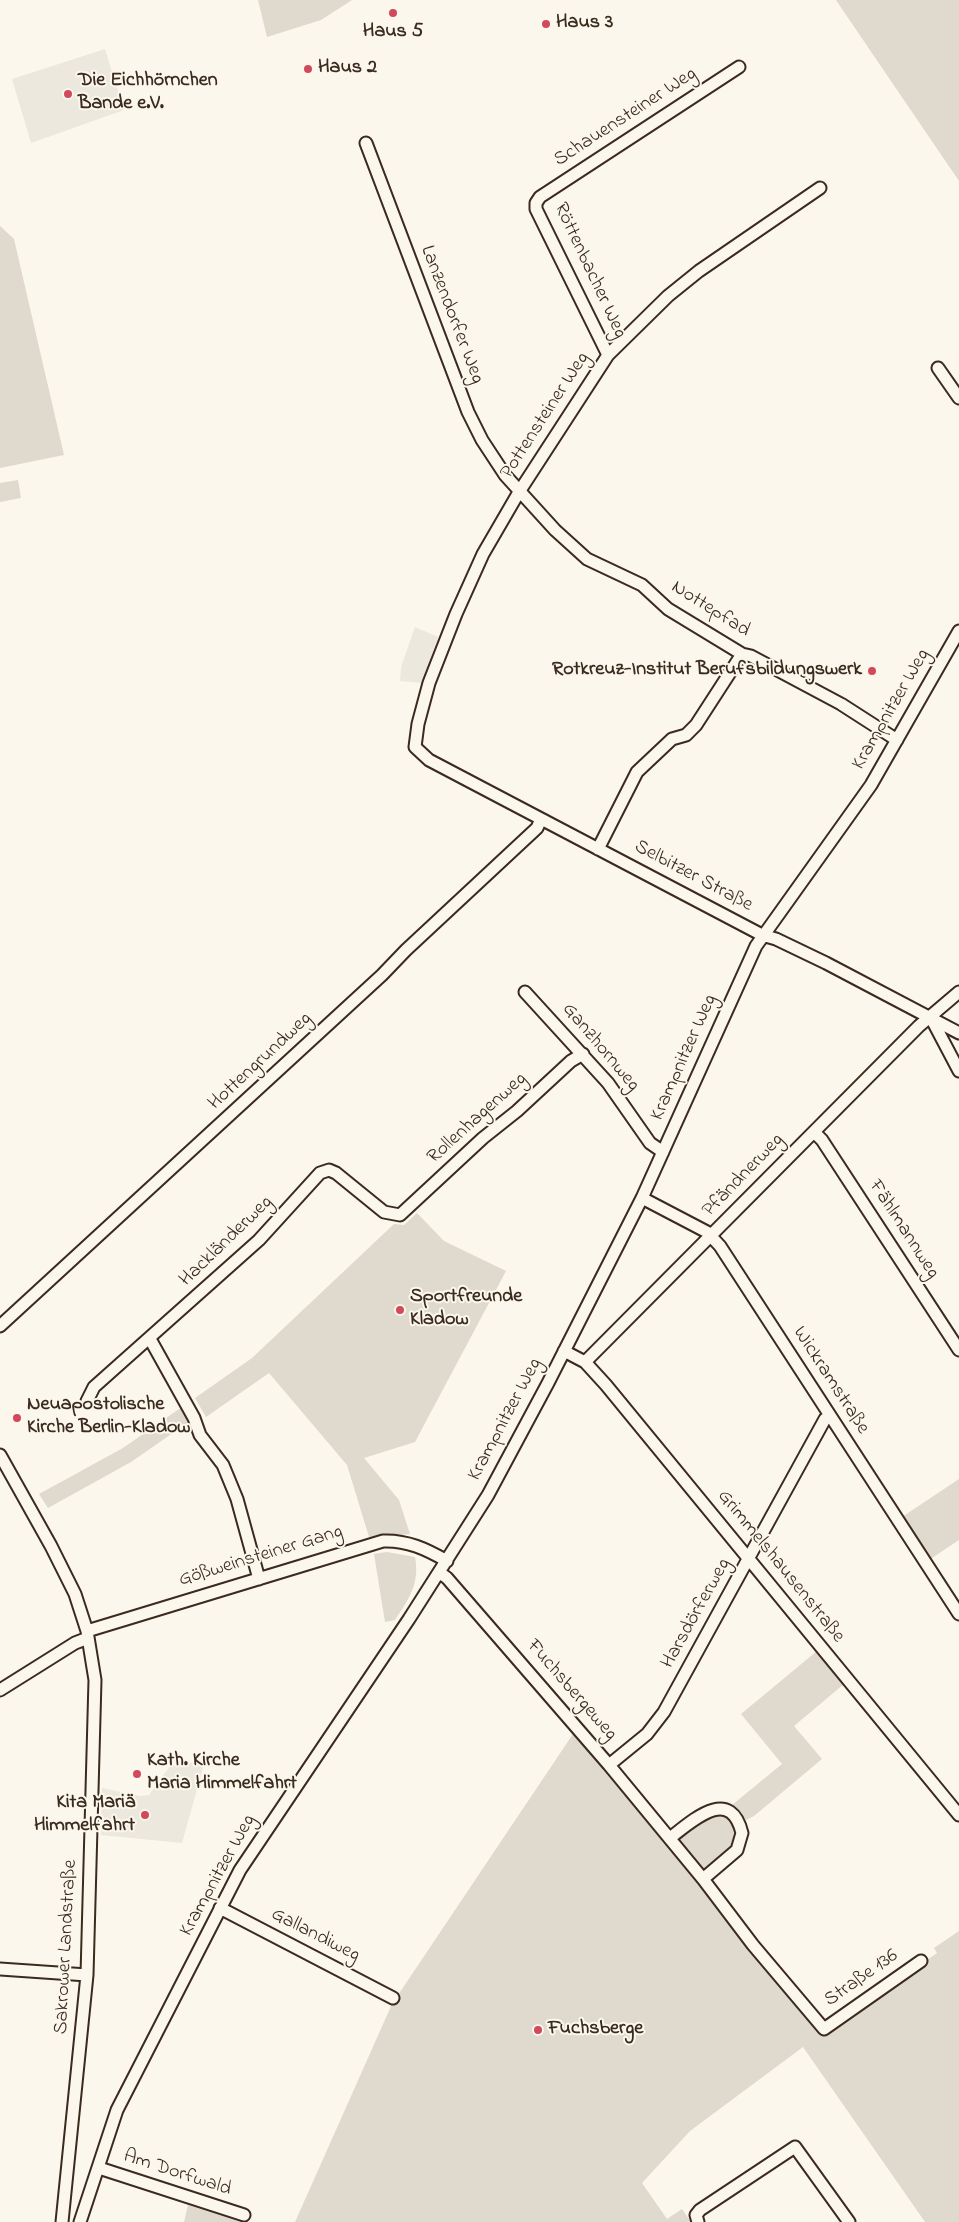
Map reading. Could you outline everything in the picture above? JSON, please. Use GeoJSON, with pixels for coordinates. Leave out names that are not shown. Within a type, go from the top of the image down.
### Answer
{"type":"FeatureCollection","features":[{"type":"Feature","properties":{"kind":"street","name":"Schauensteiner Weg"},"geometry":{"type":"LineString","coordinates":[[536,203],[540,197],[739,67]]}},
{"type":"Feature","properties":{"kind":"street","name":"Lanzendorfer Weg"},"geometry":{"type":"LineString","coordinates":[[366,142],[468,412],[496,462],[519,492]]}},
{"type":"Feature","properties":{"kind":"street","name":"Pottensteiner Weg"},"geometry":{"type":"LineString","coordinates":[[415,747],[418,724],[429,683],[456,614],[483,554],[519,492],[608,355],[668,296],[699,271],[820,188]]}},
{"type":"Feature","properties":{"kind":"street","name":"Röttenbacher Weg"},"geometry":{"type":"LineString","coordinates":[[536,203],[536,209],[608,355]]}},
{"type":"Feature","properties":{"kind":"street"},"geometry":{"type":"LineString","coordinates":[[938,368],[959,398]]}},
{"type":"Feature","properties":{"kind":"street","name":"Nottepfad"},"geometry":{"type":"LineString","coordinates":[[519,492],[554,530],[587,559],[642,586],[668,609],[742,654],[751,656],[841,704],[897,740]]}},
{"type":"Feature","properties":{"kind":"street","name":"Krampnitzer Weg"},"geometry":{"type":"LineString","coordinates":[[80,2222],[117,2110],[220,1908],[257,1843],[447,1561],[504,1467],[642,1198],[762,935],[843,826],[897,740],[959,631]]}},
{"type":"Feature","properties":{"kind":"street"},"geometry":{"type":"LineString","coordinates":[[598,849],[637,772],[672,739],[686,735],[696,725],[742,654]]}},
{"type":"Feature","properties":{"kind":"street","name":"Selbitzer Straße"},"geometry":{"type":"LineString","coordinates":[[415,747],[429,760],[598,849],[762,935],[776,939],[930,1016],[959,1033]]}},
{"type":"Feature","properties":{"kind":"street","name":"Hottengrundweg"},"geometry":{"type":"LineString","coordinates":[[0,1326],[376,981],[406,950],[537,828],[541,819]]}},
{"type":"Feature","properties":{"kind":"street","name":"Ganzhornweg"},"geometry":{"type":"LineString","coordinates":[[526,992],[608,1083],[650,1143],[663,1152]]}},
{"type":"Feature","properties":{"kind":"street","name":"Pfändnerweg"},"geometry":{"type":"LineString","coordinates":[[586,1362],[930,1016],[959,992]]}},
{"type":"Feature","properties":{"kind":"street"},"geometry":{"type":"LineString","coordinates":[[930,1016],[959,1071]]}},
{"type":"Feature","properties":{"kind":"street","name":"Rollenhagenweg"},"geometry":{"type":"LineString","coordinates":[[400,1215],[483,1138],[516,1112],[571,1061],[583,1054]]}},
{"type":"Feature","properties":{"kind":"street","name":"Fählmannweg"},"geometry":{"type":"LineString","coordinates":[[814,1132],[822,1140],[959,1350]]}},
{"type":"Feature","properties":{"kind":"street","name":"Hackländerweg"},"geometry":{"type":"LineString","coordinates":[[87,1401],[94,1387],[259,1240],[293,1204],[310,1182],[324,1170],[336,1173],[384,1212],[400,1215]]}},
{"type":"Feature","properties":{"kind":"street","name":"Wickramstraße"},"geometry":{"type":"LineString","coordinates":[[642,1198],[712,1236],[959,1614]]}},
{"type":"Feature","properties":{"kind":"street"},"geometry":{"type":"LineString","coordinates":[[150,1339],[194,1418],[200,1434],[223,1465],[237,1500],[259,1579]]}},
{"type":"Feature","properties":{"kind":"street","name":"Grimmelshausenstraße"},"geometry":{"type":"LineString","coordinates":[[564,1352],[586,1362],[959,1815]]}},
{"type":"Feature","properties":{"kind":"street","name":"Harsdörferweg"},"geometry":{"type":"LineString","coordinates":[[609,1765],[647,1734],[664,1712],[825,1419],[830,1416]]}},
{"type":"Feature","properties":{"kind":"street","name":"Sakrower Landstraße"},"geometry":{"type":"LineString","coordinates":[[0,1455],[64,1570],[75,1594],[87,1635],[95,1680],[96,1701],[87,1975],[62,2222]]}},
{"type":"Feature","properties":{"kind":"street","name":"Gößweinsteiner Gang"},"geometry":{"type":"LineString","coordinates":[[0,1690],[87,1635],[209,1592],[259,1579],[286,1568],[383,1541],[404,1542],[422,1548],[447,1561]]}},
{"type":"Feature","properties":{"kind":"street","name":"Fuchsbergeweg"},"geometry":{"type":"LineString","coordinates":[[439,1572],[448,1578],[609,1765],[703,1879],[743,1933],[824,2029]]}},
{"type":"Feature","properties":{"kind":"street"},"geometry":{"type":"LineString","coordinates":[[670,1838],[704,1812],[712,1809],[728,1811],[735,1817],[742,1834],[737,1850],[703,1879]]}},
{"type":"Feature","properties":{"kind":"street","name":"Gallandiweg"},"geometry":{"type":"LineString","coordinates":[[220,1908],[393,1998]]}},
{"type":"Feature","properties":{"kind":"street","name":"Straße 136"},"geometry":{"type":"LineString","coordinates":[[824,2029],[921,1961]]}},
{"type":"Feature","properties":{"kind":"street"},"geometry":{"type":"LineString","coordinates":[[0,1969],[87,1975]]}},
{"type":"Feature","properties":{"kind":"street"},"geometry":{"type":"LineString","coordinates":[[698,2222],[696,2215],[700,2210],[795,2147],[849,2222]]}},
{"type":"Feature","properties":{"kind":"street","name":"Am Dorfwald"},"geometry":{"type":"LineString","coordinates":[[99,2168],[244,2215]]}},
{"type":"Feature","properties":{"kind":"shaded area"},"geometry":{"type":"Polygon","coordinates":[[[258,0],[352,0],[321,20],[267,37],[258,0]]]}},
{"type":"Feature","properties":{"kind":"shaded area"},"geometry":{"type":"Polygon","coordinates":[[[836,0],[959,0],[959,181],[842,9],[836,0]]]}},
{"type":"Feature","properties":{"kind":"shaded area","name":"Die Eichhörnchen Bande e.V."},"geometry":{"type":"Polygon","coordinates":[[[105,49],[124,110],[31,143],[12,79],[105,49]]]}},
{"type":"Feature","properties":{"kind":"shaded area"},"geometry":{"type":"Polygon","coordinates":[[[0,226],[14,239],[64,455],[0,468],[0,226]]]}},
{"type":"Feature","properties":{"kind":"shaded area"},"geometry":{"type":"Polygon","coordinates":[[[18,480],[21,498],[0,502],[0,483],[18,480]]]}},
{"type":"Feature","properties":{"kind":"shaded area"},"geometry":{"type":"Polygon","coordinates":[[[415,627],[438,637],[422,683],[400,681],[401,667],[415,627]]]}},
{"type":"Feature","properties":{"kind":"shaded area","name":"Sportfreunde Kladow"},"geometry":{"type":"Polygon","coordinates":[[[417,1213],[444,1241],[506,1271],[415,1442],[364,1458],[399,1500],[410,1534],[369,1537],[347,1465],[269,1373],[206,1417],[195,1398],[252,1358],[394,1224],[404,1225],[417,1213]]]}},
{"type":"Feature","properties":{"kind":"shaded area"},"geometry":{"type":"Polygon","coordinates":[[[182,1407],[190,1421],[131,1462],[48,1508],[39,1494],[123,1448],[182,1407]]]}},
{"type":"Feature","properties":{"kind":"shaded area"},"geometry":{"type":"Polygon","coordinates":[[[959,1479],[959,1540],[929,1560],[902,1517],[959,1479]]]}},
{"type":"Feature","properties":{"kind":"shaded area"},"geometry":{"type":"Polygon","coordinates":[[[387,1552],[415,1557],[416,1575],[409,1598],[395,1620],[385,1622],[374,1554],[387,1552]]]}},
{"type":"Feature","properties":{"kind":"shaded area"},"geometry":{"type":"Polygon","coordinates":[[[817,1651],[844,1684],[794,1726],[822,1759],[754,1816],[746,1820],[732,1805],[782,1764],[741,1714],[817,1651]]]}},
{"type":"Feature","properties":{"kind":"shaded area"},"geometry":{"type":"Polygon","coordinates":[[[575,1731],[824,2031],[937,1953],[934,1948],[959,1931],[959,2222],[925,2222],[803,2047],[690,2131],[642,2183],[667,2219],[682,2209],[691,2222],[295,2222],[392,2004],[575,1731]]]}},
{"type":"Feature","properties":{"kind":"shaded area","name":"Kita Mariä Himmelfahrt"},"geometry":{"type":"Polygon","coordinates":[[[205,1761],[182,1843],[101,1835],[102,1788],[140,1796],[149,1795],[170,1766],[205,1761]]]}},
{"type":"Feature","properties":{"kind":"shaded area"},"geometry":{"type":"Polygon","coordinates":[[[716,1810],[731,1818],[738,1833],[733,1848],[706,1871],[676,1838],[716,1810]]]}},
{"type":"Feature","properties":{"kind":"shaded area"},"geometry":{"type":"Polygon","coordinates":[[[188,2205],[241,2222],[184,2222],[188,2205]]]}},
{"type":"Feature","properties":{"kind":"place","name":"Haus 5"},"geometry":{"type":"Point","coordinates":[393,13]}},
{"type":"Feature","properties":{"kind":"place","name":"Haus 3"},"geometry":{"type":"Point","coordinates":[546,24]}},
{"type":"Feature","properties":{"kind":"place","name":"Haus 2"},"geometry":{"type":"Point","coordinates":[308,69]}},
{"type":"Feature","properties":{"kind":"place","name":"Die Eichhörnchen Bande e.V."},"geometry":{"type":"Point","coordinates":[68,94]}},
{"type":"Feature","properties":{"kind":"place","name":"Rotkreuz-Institut Berufsbildungswerk"},"geometry":{"type":"Point","coordinates":[872,671]}},
{"type":"Feature","properties":{"kind":"place","name":"Sportfreunde Kladow"},"geometry":{"type":"Point","coordinates":[400,1310]}},
{"type":"Feature","properties":{"kind":"place","name":"Neuapostolische Kirche Berlin-Kladow"},"geometry":{"type":"Point","coordinates":[17,1418]}},
{"type":"Feature","properties":{"kind":"place","name":"Kath. Kirche Maria Himmelfahrt"},"geometry":{"type":"Point","coordinates":[137,1774]}},
{"type":"Feature","properties":{"kind":"place","name":"Kita Mariä Himmelfahrt"},"geometry":{"type":"Point","coordinates":[145,1815]}},
{"type":"Feature","properties":{"kind":"place","name":"Fuchsberge"},"geometry":{"type":"Point","coordinates":[538,2030]}}]}
